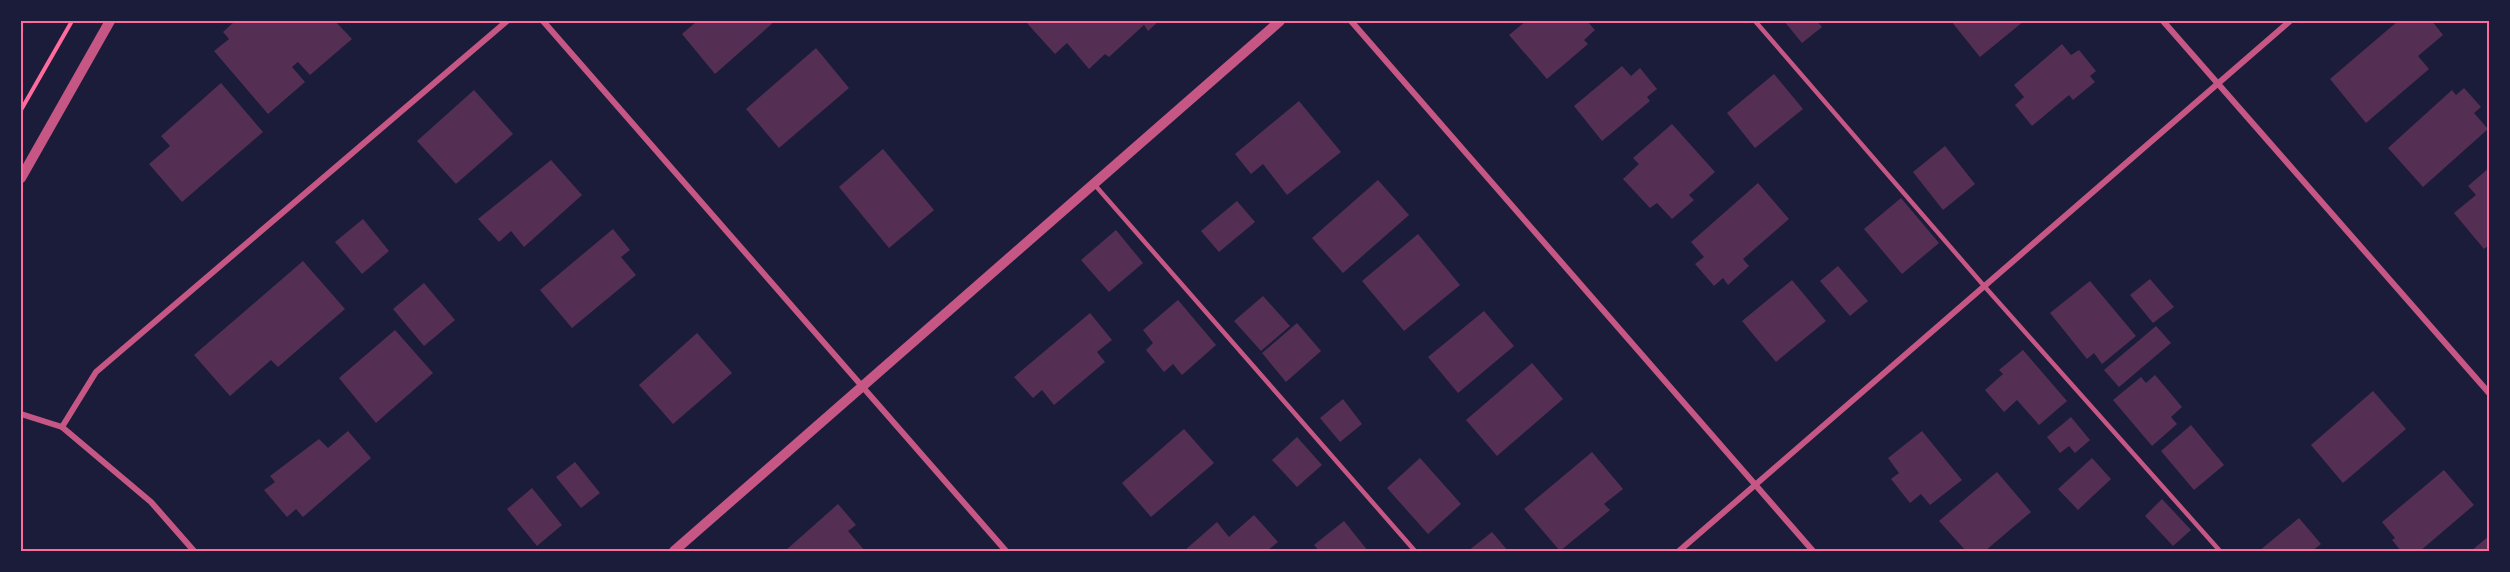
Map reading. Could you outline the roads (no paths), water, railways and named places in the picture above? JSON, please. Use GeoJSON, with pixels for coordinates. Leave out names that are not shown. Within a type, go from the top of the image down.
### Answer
{"type":"FeatureCollection","features":[{"type":"Feature","properties":{"kind":"street"},"geometry":{"type":"LineString","coordinates":[[21,178],[110,21]]}},
{"type":"Feature","properties":{"kind":"street"},"geometry":{"type":"LineString","coordinates":[[62,427],[96,372],[507,21]]}},
{"type":"Feature","properties":{"kind":"street"},"geometry":{"type":"LineString","coordinates":[[543,21],[1006,551]]}},
{"type":"Feature","properties":{"kind":"street"},"geometry":{"type":"LineString","coordinates":[[674,551],[1280,21]]}},
{"type":"Feature","properties":{"kind":"street"},"geometry":{"type":"LineString","coordinates":[[1351,21],[1813,551]]}},
{"type":"Feature","properties":{"kind":"street"},"geometry":{"type":"LineString","coordinates":[[2163,21],[2489,393]]}},
{"type":"Feature","properties":{"kind":"street"},"geometry":{"type":"LineString","coordinates":[[1679,551],[2290,21]]}},
{"type":"Feature","properties":{"kind":"street"},"geometry":{"type":"LineString","coordinates":[[21,414],[62,427],[151,502],[194,551]]}},
{"type":"Feature","properties":{"kind":"lane"},"geometry":{"type":"LineString","coordinates":[[1755,21],[1985,287],[2220,551]]}},
{"type":"Feature","properties":{"kind":"lane"},"geometry":{"type":"LineString","coordinates":[[1094,184],[1415,551]]}}]}
